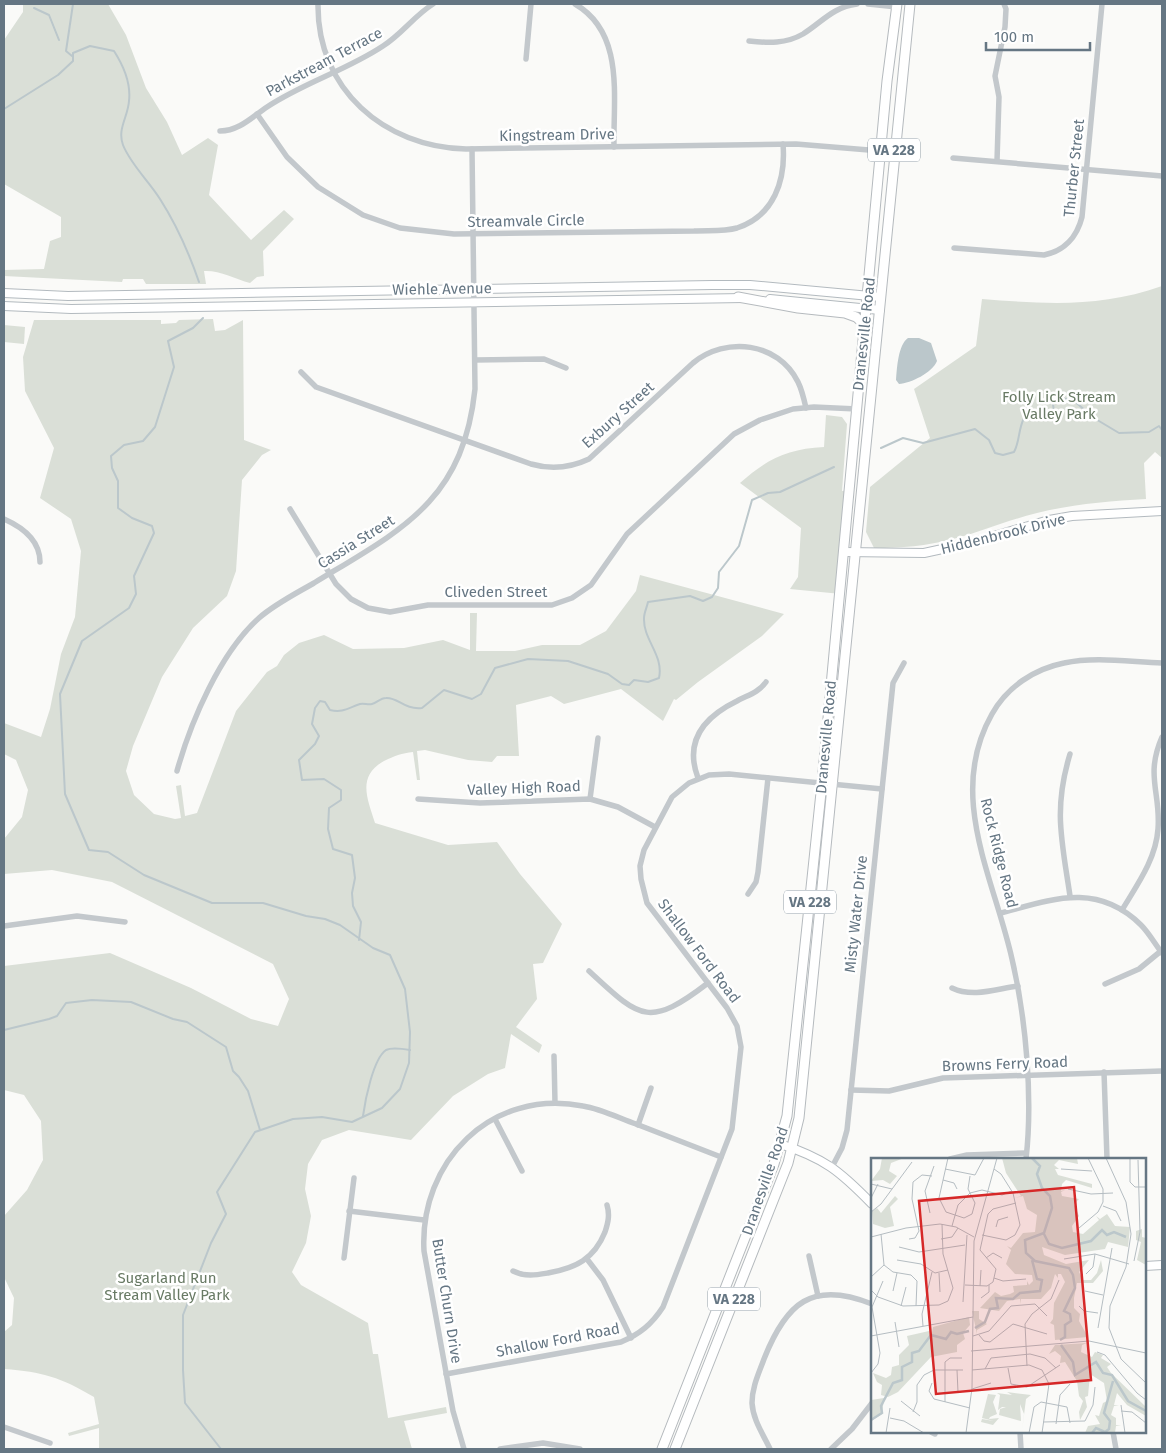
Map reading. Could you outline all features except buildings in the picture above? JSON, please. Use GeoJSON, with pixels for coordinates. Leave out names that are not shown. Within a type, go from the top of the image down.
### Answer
{"type":"FeatureCollection","features":[{"type":"Feature","properties":{"kind":"main road","name":"Dranesville Road"},"geometry":{"type":"LineString","coordinates":[[675,1449],[792,1148],[801,1106],[910,4]]}},
{"type":"Feature","properties":{"kind":"main road","name":"Dranesville Road"},"geometry":{"type":"LineString","coordinates":[[662,1449],[780,1144],[789,1104],[822,783],[881,150],[897,6]]}},
{"type":"Feature","properties":{"kind":"main road","name":"Wiehle Avenue"},"geometry":{"type":"LineString","coordinates":[[4,293],[50,296],[750,285],[881,297]]}},
{"type":"Feature","properties":{"kind":"main road","name":"Wiehle Avenue"},"geometry":{"type":"LineString","coordinates":[[4,306],[71,309],[738,297],[880,310]]}},
{"type":"Feature","properties":{"kind":"main road"},"geometry":{"type":"LineString","coordinates":[[738,297],[798,308],[845,312],[856,317],[865,325]]}},
{"type":"Feature","properties":{"kind":"main road","name":"Hiddenbrook Drive"},"geometry":{"type":"LineString","coordinates":[[844,552],[924,552],[970,543],[1048,520],[1072,516],[1162,510]]}},
{"type":"Feature","properties":{"kind":"main road"},"geometry":{"type":"LineString","coordinates":[[780,1144],[815,1156],[832,1166],[871,1203]]}},
{"type":"Feature","properties":{"kind":"main road"},"geometry":{"type":"LineString","coordinates":[[1146,1266],[1162,1265]]}},
{"type":"Feature","properties":{"kind":"street","name":"Kingstream Drive"},"geometry":{"type":"LineString","coordinates":[[318,4],[323,44],[334,72],[355,102],[385,127],[419,143],[452,149],[783,144],[881,150]]}},
{"type":"Feature","properties":{"kind":"street","name":"Parkstream Terrace"},"geometry":{"type":"LineString","coordinates":[[220,131],[234,129],[279,100],[385,45],[412,19],[433,4]]}},
{"type":"Feature","properties":{"kind":"street"},"geometry":{"type":"LineString","coordinates":[[526,59],[531,4]]}},
{"type":"Feature","properties":{"kind":"street"},"geometry":{"type":"LineString","coordinates":[[575,4],[592,16],[600,25],[610,46],[613,66],[614,147]]}},
{"type":"Feature","properties":{"kind":"street"},"geometry":{"type":"LineString","coordinates":[[749,41],[774,43],[794,38],[832,11],[857,4]]}},
{"type":"Feature","properties":{"kind":"street"},"geometry":{"type":"LineString","coordinates":[[868,4],[897,6]]}},
{"type":"Feature","properties":{"kind":"street"},"geometry":{"type":"LineString","coordinates":[[997,161],[999,97],[996,76],[1005,27],[1004,4]]}},
{"type":"Feature","properties":{"kind":"street","name":"Thurber Street"},"geometry":{"type":"LineString","coordinates":[[954,248],[1035,256],[1058,250],[1072,239],[1080,226],[1102,4]]}},
{"type":"Feature","properties":{"kind":"street","name":"Streamvale Circle"},"geometry":{"type":"LineString","coordinates":[[257,114],[296,167],[318,187],[345,206],[372,219],[400,228],[438,234],[702,231],[737,227],[755,219],[774,199],[782,178],[783,144]]}},
{"type":"Feature","properties":{"kind":"street","name":"Cassia Street"},"geometry":{"type":"LineString","coordinates":[[177,771],[189,734],[210,686],[249,629],[269,610],[389,538],[414,517],[439,490],[464,441],[473,406],[475,289],[472,149]]}},
{"type":"Feature","properties":{"kind":"street"},"geometry":{"type":"LineString","coordinates":[[953,158],[1162,176]]}},
{"type":"Feature","properties":{"kind":"street","name":"Exbury Street"},"geometry":{"type":"LineString","coordinates":[[301,372],[316,387],[540,467],[561,468],[580,463],[597,453],[699,358],[728,346],[752,347],[778,358],[798,381],[806,408]]}},
{"type":"Feature","properties":{"kind":"street"},"geometry":{"type":"LineString","coordinates":[[474,360],[544,359],[566,368]]}},
{"type":"Feature","properties":{"kind":"street","name":"Cliveden Street"},"geometry":{"type":"LineString","coordinates":[[290,509],[330,574],[351,599],[379,611],[400,611],[428,606],[541,607],[562,602],[590,585],[627,534],[734,434],[774,414],[806,408],[857,409]]}},
{"type":"Feature","properties":{"kind":"street"},"geometry":{"type":"LineString","coordinates":[[4,518],[35,541],[40,562]]}},
{"type":"Feature","properties":{"kind":"street","name":"Rock Ridge Road"},"geometry":{"type":"LineString","coordinates":[[1026,1156],[1026,1075],[1018,986],[1001,913],[976,824],[972,795],[975,755],[986,724],[995,709],[1020,683],[1051,666],[1084,661],[1162,663]]}},
{"type":"Feature","properties":{"kind":"street","name":"Misty Water Drive"},"geometry":{"type":"LineString","coordinates":[[832,1166],[846,1137],[893,683],[904,664]]}},
{"type":"Feature","properties":{"kind":"street"},"geometry":{"type":"LineString","coordinates":[[698,778],[692,758],[694,744],[702,728],[719,711],[755,693],[766,682]]}},
{"type":"Feature","properties":{"kind":"street"},"geometry":{"type":"LineString","coordinates":[[1122,910],[1144,872],[1157,839],[1158,820],[1153,777],[1156,752],[1162,737]]}},
{"type":"Feature","properties":{"kind":"street"},"geometry":{"type":"LineString","coordinates":[[590,799],[598,738]]}},
{"type":"Feature","properties":{"kind":"street"},"geometry":{"type":"LineString","coordinates":[[1070,754],[1061,788],[1059,826],[1070,896]]}},
{"type":"Feature","properties":{"kind":"street","name":"Shallow Ford Road"},"geometry":{"type":"LineString","coordinates":[[446,1374],[616,1343],[631,1338],[649,1325],[663,1306],[721,1158],[734,1116],[741,1047],[733,1017],[653,913],[644,896],[640,866],[644,850],[672,798],[698,778],[728,774],[882,789]]}},
{"type":"Feature","properties":{"kind":"street"},"geometry":{"type":"LineString","coordinates":[[748,894],[756,882],[758,872],[768,778]]}},
{"type":"Feature","properties":{"kind":"street","name":"Valley High Road"},"geometry":{"type":"LineString","coordinates":[[418,799],[480,803],[590,799],[618,807],[655,827]]}},
{"type":"Feature","properties":{"kind":"street"},"geometry":{"type":"LineString","coordinates":[[1001,913],[1070,896],[1095,899],[1122,910],[1143,927],[1162,952],[1140,969],[1105,984]]}},
{"type":"Feature","properties":{"kind":"street"},"geometry":{"type":"LineString","coordinates":[[4,926],[62,916],[93,917],[125,922]]}},
{"type":"Feature","properties":{"kind":"street"},"geometry":{"type":"LineString","coordinates":[[589,971],[624,1003],[633,1008],[651,1013],[672,1009],[708,983]]}},
{"type":"Feature","properties":{"kind":"street"},"geometry":{"type":"LineString","coordinates":[[952,988],[976,993],[1018,986]]}},
{"type":"Feature","properties":{"kind":"street"},"geometry":{"type":"LineString","coordinates":[[554,1056],[555,1103]]}},
{"type":"Feature","properties":{"kind":"street","name":"Browns Ferry Road"},"geometry":{"type":"LineString","coordinates":[[851,1090],[890,1091],[943,1078],[1162,1071]]}},
{"type":"Feature","properties":{"kind":"street"},"geometry":{"type":"LineString","coordinates":[[1104,1072],[1107,1158]]}},
{"type":"Feature","properties":{"kind":"street"},"geometry":{"type":"LineString","coordinates":[[638,1125],[651,1088]]}},
{"type":"Feature","properties":{"kind":"street","name":"Butter Churn Drive"},"geometry":{"type":"LineString","coordinates":[[464,1449],[457,1427],[446,1374],[424,1251],[424,1220],[435,1183],[450,1156],[470,1136],[494,1119],[527,1107],[555,1103],[597,1109],[721,1158]]}},
{"type":"Feature","properties":{"kind":"street"},"geometry":{"type":"LineString","coordinates":[[494,1119],[522,1171]]}},
{"type":"Feature","properties":{"kind":"street"},"geometry":{"type":"LineString","coordinates":[[953,1158],[967,1154],[1026,1156]]}},
{"type":"Feature","properties":{"kind":"street"},"geometry":{"type":"LineString","coordinates":[[344,1258],[354,1178]]}},
{"type":"Feature","properties":{"kind":"street"},"geometry":{"type":"LineString","coordinates":[[513,1271],[524,1275],[539,1274],[571,1268],[587,1259],[601,1242],[608,1225],[607,1205]]}},
{"type":"Feature","properties":{"kind":"street"},"geometry":{"type":"LineString","coordinates":[[350,1211],[424,1220]]}},
{"type":"Feature","properties":{"kind":"street"},"geometry":{"type":"LineString","coordinates":[[809,1256],[818,1296]]}},
{"type":"Feature","properties":{"kind":"street"},"geometry":{"type":"LineString","coordinates":[[587,1259],[603,1280],[631,1338]]}},
{"type":"Feature","properties":{"kind":"street"},"geometry":{"type":"LineString","coordinates":[[770,1449],[753,1412],[755,1383],[772,1339],[782,1320],[798,1305],[818,1296],[847,1295],[871,1304]]}},
{"type":"Feature","properties":{"kind":"street"},"geometry":{"type":"LineString","coordinates":[[831,1449],[852,1429],[871,1404]]}},
{"type":"Feature","properties":{"kind":"street"},"geometry":{"type":"LineString","coordinates":[[4,1427],[50,1443]]}},
{"type":"Feature","properties":{"kind":"street"},"geometry":{"type":"LineString","coordinates":[[1020,1433],[1021,1449]]}},
{"type":"Feature","properties":{"kind":"street"},"geometry":{"type":"LineString","coordinates":[[1113,1433],[1116,1449]]}},
{"type":"Feature","properties":{"kind":"street"},"geometry":{"type":"LineString","coordinates":[[500,1449],[543,1443],[580,1449]]}},
{"type":"Feature","properties":{"kind":"green space"},"geometry":{"type":"Polygon","coordinates":[[[23,4],[108,4],[126,35],[146,88],[167,122],[182,155],[208,138],[218,145],[209,195],[251,240],[284,210],[294,219],[263,251],[264,276],[257,277],[250,283],[221,273],[204,271],[206,284],[146,284],[143,279],[123,279],[122,282],[4,276],[4,270],[44,269],[50,241],[61,237],[61,217],[4,184],[4,40],[23,12],[23,4]]]}},
{"type":"Feature","properties":{"kind":"green space","name":"Folly Lick Stream Valley Park"},"geometry":{"type":"Polygon","coordinates":[[[1162,286],[1162,458],[1155,452],[1144,463],[1146,499],[1064,507],[1026,516],[943,541],[914,546],[874,548],[866,532],[870,487],[930,438],[914,389],[976,346],[982,299],[1073,303],[1116,298],[1162,286]]]}},
{"type":"Feature","properties":{"kind":"green space","name":"Sugarland Run Stream Valley Park"},"geometry":{"type":"Polygon","coordinates":[[[213,319],[215,331],[225,330],[243,320],[244,440],[271,450],[262,455],[242,480],[236,571],[227,596],[193,628],[162,677],[133,746],[126,771],[134,795],[154,814],[175,819],[181,818],[176,786],[181,785],[185,816],[197,813],[236,711],[267,672],[277,666],[284,655],[299,643],[324,635],[353,649],[404,648],[443,640],[470,650],[470,613],[477,613],[476,651],[515,651],[542,645],[580,645],[606,631],[636,591],[640,575],[784,614],[762,636],[676,700],[674,699],[663,721],[621,689],[564,704],[551,696],[516,705],[519,756],[497,756],[492,762],[468,760],[425,750],[417,751],[420,780],[417,780],[413,752],[398,755],[384,761],[370,774],[366,788],[375,823],[448,845],[497,842],[520,874],[562,924],[543,963],[533,964],[537,999],[516,1027],[542,1045],[539,1053],[511,1034],[505,1068],[488,1074],[453,1096],[411,1140],[349,1130],[322,1140],[308,1164],[305,1189],[311,1216],[306,1243],[292,1272],[301,1285],[368,1323],[373,1354],[378,1354],[388,1418],[446,1407],[447,1413],[404,1421],[412,1449],[99,1449],[99,1428],[69,1436],[68,1433],[99,1424],[94,1397],[61,1380],[41,1374],[4,1369],[4,1332],[12,1325],[14,1298],[4,1277],[4,1216],[27,1190],[43,1160],[41,1121],[24,1095],[4,1090],[4,966],[110,953],[191,988],[251,1019],[278,1026],[289,999],[273,964],[112,882],[52,870],[4,874],[4,839],[22,817],[28,790],[16,760],[4,754],[4,723],[41,737],[50,709],[61,654],[75,617],[81,551],[71,519],[40,498],[54,448],[25,391],[23,357],[34,320],[161,320],[161,324],[176,323],[179,320],[213,319]]]}},
{"type":"Feature","properties":{"kind":"green space"},"geometry":{"type":"Polygon","coordinates":[[[4,325],[25,327],[24,344],[4,342],[4,325]]]}},
{"type":"Feature","properties":{"kind":"green space"},"geometry":{"type":"Polygon","coordinates":[[[826,415],[842,417],[847,424],[842,491],[849,490],[841,594],[790,589],[798,577],[801,528],[740,483],[759,468],[778,457],[799,450],[824,447],[826,415]]]}},
{"type":"Feature","properties":{"kind":"shaded area"},"geometry":{"type":"Polygon","coordinates":[[[908,338],[919,338],[931,343],[937,361],[931,370],[921,377],[899,384],[896,380],[899,357],[902,346],[908,338]]]}},
{"type":"Feature","properties":{"kind":"waterway"},"geometry":{"type":"LineString","coordinates":[[72,56],[66,51],[73,4]]}},
{"type":"Feature","properties":{"kind":"waterway"},"geometry":{"type":"LineString","coordinates":[[34,8],[49,15],[59,40]]}},
{"type":"Feature","properties":{"kind":"waterway"},"geometry":{"type":"LineString","coordinates":[[4,109],[58,75],[73,61],[73,53],[90,46],[114,51],[123,68],[129,88],[128,107],[121,134],[123,145],[126,152],[156,192],[171,218],[199,282]]}},
{"type":"Feature","properties":{"kind":"waterway"},"geometry":{"type":"LineString","coordinates":[[203,318],[193,328],[168,341],[174,367],[155,427],[143,441],[124,445],[111,456],[112,468],[118,481],[118,508],[132,518],[152,526],[154,533],[134,576],[136,594],[129,608],[82,641],[60,694],[65,794],[89,850],[108,852],[144,875],[212,903],[263,903],[306,916],[325,919],[340,925],[373,948],[390,955],[405,989],[410,1032],[409,1063],[400,1089],[382,1108],[352,1122],[322,1117],[293,1119],[255,1132],[217,1192],[226,1214],[211,1243],[183,1315],[183,1370],[185,1403],[221,1449]]}},
{"type":"Feature","properties":{"kind":"waterway"},"geometry":{"type":"LineString","coordinates":[[881,448],[903,438],[923,443],[975,429],[989,440],[995,453],[1003,455],[1014,452],[1024,418],[1049,416],[1054,412],[1053,404],[1059,398],[1073,400],[1094,418],[1119,433],[1149,432],[1159,426],[1162,430]]}},
{"type":"Feature","properties":{"kind":"waterway"},"geometry":{"type":"LineString","coordinates":[[359,940],[361,922],[353,906],[352,893],[355,878],[352,855],[333,849],[328,829],[329,808],[341,800],[341,790],[324,779],[302,780],[299,760],[315,744],[319,736],[312,724],[315,708],[320,701],[325,702],[330,710],[338,711],[360,704],[372,704],[386,698],[394,699],[410,707],[422,708],[444,690],[472,699],[481,694],[495,668],[528,659],[568,661],[608,674],[622,684],[629,685],[634,680],[648,682],[659,678],[659,662],[645,626],[644,616],[648,602],[690,596],[703,601],[712,597],[718,588],[719,572],[739,546],[752,500],[768,493],[780,492],[834,467]]}},
{"type":"Feature","properties":{"kind":"waterway"},"geometry":{"type":"LineString","coordinates":[[4,1030],[57,1016],[66,1003],[92,1000],[131,1002],[173,1019],[187,1022],[226,1047],[233,1071],[248,1091],[260,1130]]}},
{"type":"Feature","properties":{"kind":"waterway"},"geometry":{"type":"LineString","coordinates":[[363,1116],[370,1081],[381,1055],[386,1050],[391,1049],[410,1050]]}}]}
